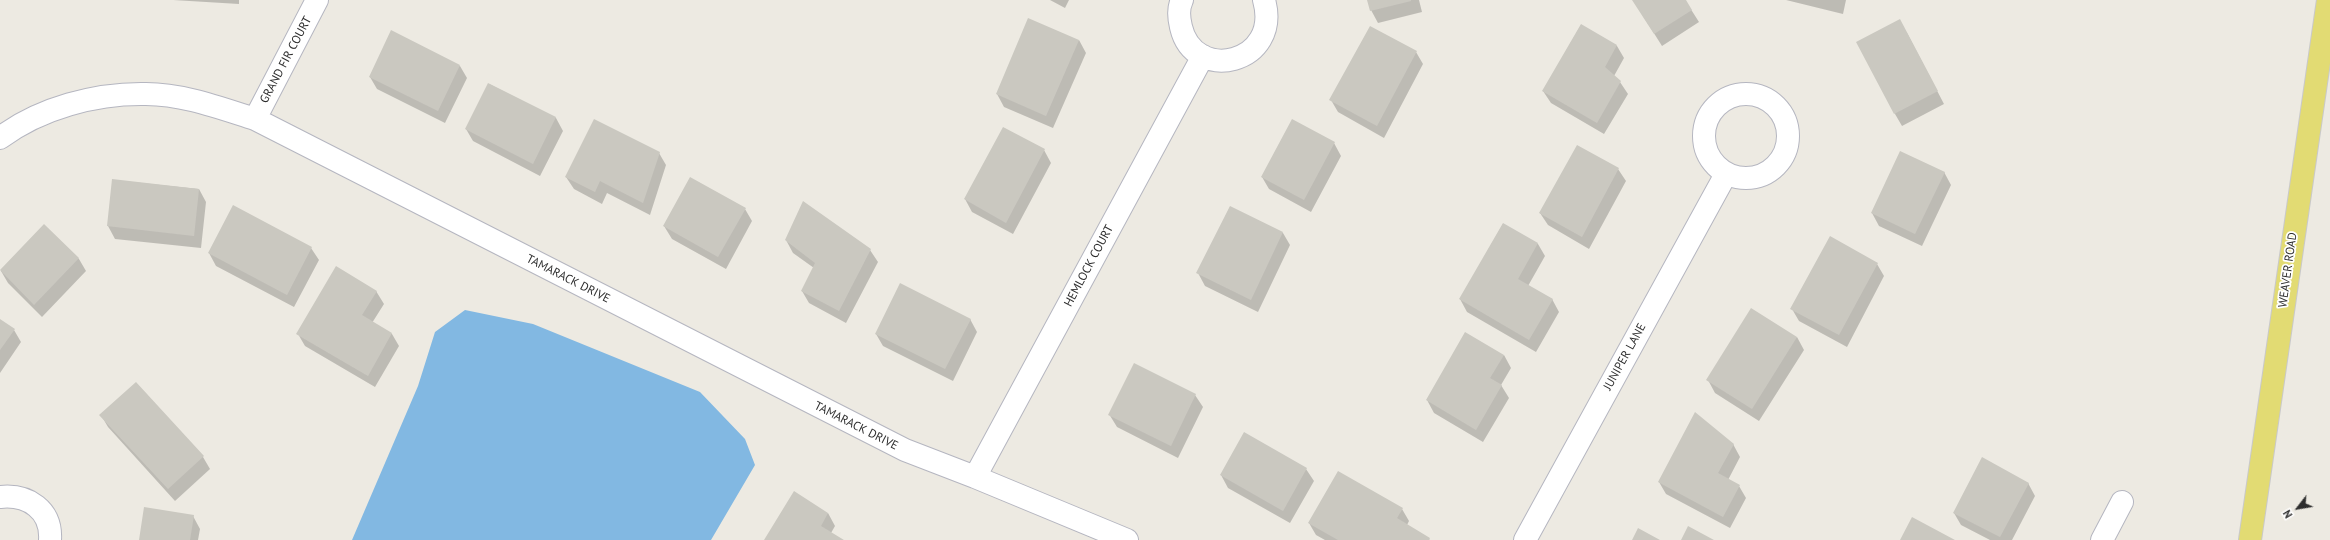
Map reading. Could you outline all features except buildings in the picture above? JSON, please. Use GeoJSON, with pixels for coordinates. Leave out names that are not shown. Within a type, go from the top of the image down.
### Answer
{"type":"FeatureCollection","features":[{"type":"Feature","properties":{"kind":"main road","name":"WEAVER ROAD"},"geometry":{"type":"LineString","coordinates":[[2250,540],[2328,0]]}},
{"type":"Feature","properties":{"kind":"street","name":"GRAND FIR COURT"},"geometry":{"type":"LineString","coordinates":[[255,119],[317,0]]}},
{"type":"Feature","properties":{"kind":"street"},"geometry":{"type":"LineString","coordinates":[[1182,0],[1179,18],[1182,33],[1190,47],[1203,56],[1215,60],[1230,61],[1243,56],[1254,49],[1262,38],[1267,25],[1267,11],[1264,0]]}},
{"type":"Feature","properties":{"kind":"street","name":"HEMLOCK COURT"},"geometry":{"type":"LineString","coordinates":[[975,477],[1203,56]]}},
{"type":"Feature","properties":{"kind":"street","name":"TAMARACK DRIVE"},"geometry":{"type":"LineString","coordinates":[[0,138],[48,111],[95,99],[146,94],[198,101],[255,119],[905,450],[975,477],[1127,540]]}},
{"type":"Feature","properties":{"kind":"street","name":"JUNIPER LANE"},"geometry":{"type":"LineString","coordinates":[[1525,540],[1726,174]]}},
{"type":"Feature","properties":{"kind":"street"},"geometry":{"type":"LineString","coordinates":[[0,497],[13,496],[26,499],[38,506],[47,517],[51,530],[50,540]]}},
{"type":"Feature","properties":{"kind":"street"},"geometry":{"type":"LineString","coordinates":[[2102,540],[2122,502]]}},
{"type":"Feature","properties":{"kind":"water"},"geometry":{"type":"Polygon","coordinates":[[[465,310],[533,324],[700,392],[745,439],[755,465],[711,540],[352,540],[418,386],[435,332],[465,310]]]}}]}
